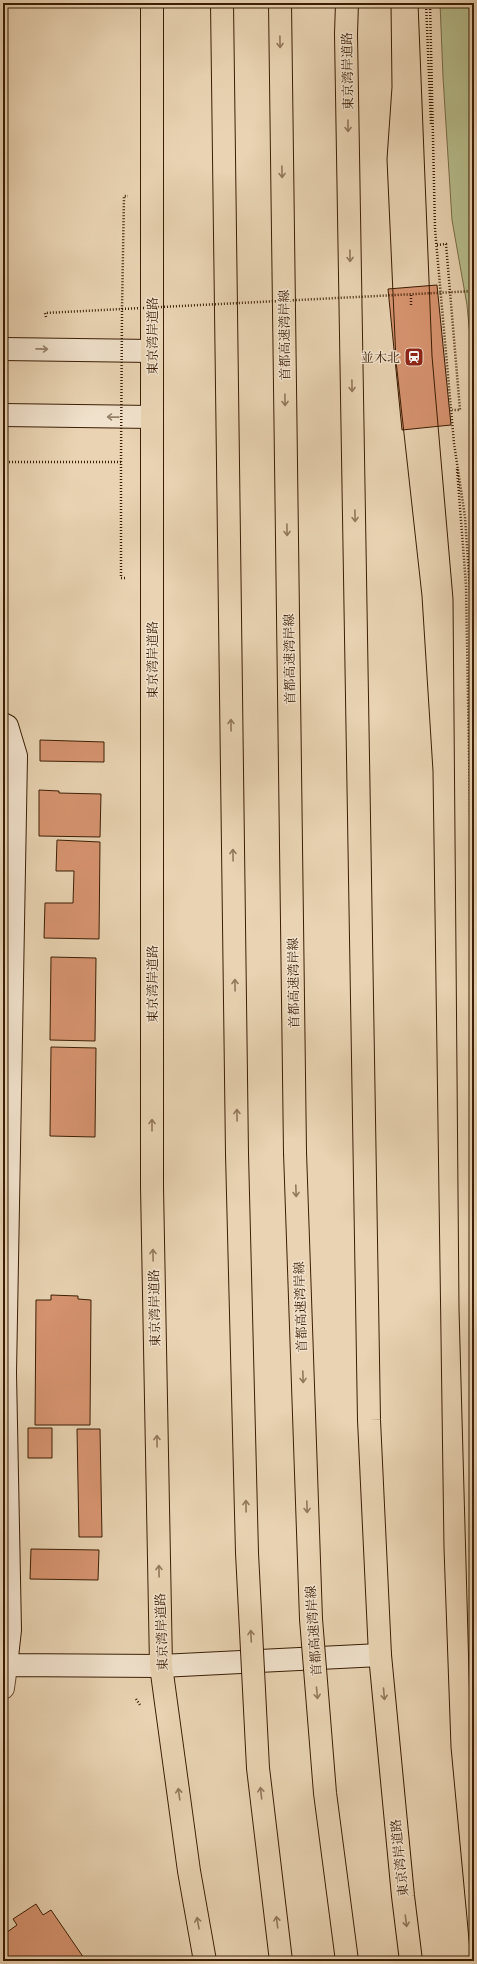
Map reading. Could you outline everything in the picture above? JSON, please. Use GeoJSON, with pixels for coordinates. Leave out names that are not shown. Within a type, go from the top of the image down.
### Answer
{"type":"FeatureCollection","features":[{"type":"Feature","properties":{"kind":"highway","name":"東京湾岸道路"},"geometry":{"type":"LineString","coordinates":[[152,3],[152,1187],[161,1666],[189,1871],[205,1961]]}},
{"type":"Feature","properties":{"kind":"highway"},"geometry":{"type":"LineString","coordinates":[[222,3],[237,1154],[247,1553],[258,1768],[281,1961]]}},
{"type":"Feature","properties":{"kind":"highway","name":"首都高速湾岸線"},"geometry":{"type":"LineString","coordinates":[[280,3],[295,1152],[311,1619],[325,1793],[347,1961]]}},
{"type":"Feature","properties":{"kind":"highway","name":"東京湾岸道路"},"geometry":{"type":"LineString","coordinates":[[348,3],[346,34],[370,1420],[380,1655],[403,1896],[411,1961]]}},
{"type":"Feature","properties":{"kind":"street"},"geometry":{"type":"LineString","coordinates":[[3,349],[152,351]]}},
{"type":"Feature","properties":{"kind":"street"},"geometry":{"type":"LineString","coordinates":[[3,415],[152,417]]}},
{"type":"Feature","properties":{"kind":"street"},"geometry":{"type":"LineString","coordinates":[[3,724],[7,726],[16,756],[4,1373],[10,1630],[3,1688]]}},
{"type":"Feature","properties":{"kind":"street"},"geometry":{"type":"LineString","coordinates":[[5,1665],[161,1666],[380,1655]]}},
{"type":"Feature","properties":{"kind":"path"},"geometry":{"type":"LineString","coordinates":[[426,3],[435,229],[452,410],[466,585],[474,1029]]}},
{"type":"Feature","properties":{"kind":"path"},"geometry":{"type":"LineString","coordinates":[[430,3],[435,229]]}},
{"type":"Feature","properties":{"kind":"path"},"geometry":{"type":"LineString","coordinates":[[124,196],[121,578],[126,578]]}},
{"type":"Feature","properties":{"kind":"path"},"geometry":{"type":"LineString","coordinates":[[437,245],[446,244],[451,293],[460,410],[452,410]]}},
{"type":"Feature","properties":{"kind":"path"},"geometry":{"type":"LineString","coordinates":[[46,317],[45,313],[474,291]]}},
{"type":"Feature","properties":{"kind":"path"},"geometry":{"type":"LineString","coordinates":[[410,295],[411,307]]}},
{"type":"Feature","properties":{"kind":"path"},"geometry":{"type":"LineString","coordinates":[[454,443],[465,517],[474,651]]}},
{"type":"Feature","properties":{"kind":"path"},"geometry":{"type":"LineString","coordinates":[[5,448],[5,462],[121,462]]}},
{"type":"Feature","properties":{"kind":"green space"},"geometry":{"type":"Polygon","coordinates":[[[440,3],[474,3],[474,378],[467,305],[452,220],[440,3]]]}},
{"type":"Feature","properties":{"kind":"building"},"geometry":{"type":"Polygon","coordinates":[[[437,285],[451,425],[402,430],[388,289],[437,285]]]}},
{"type":"Feature","properties":{"kind":"building"},"geometry":{"type":"Polygon","coordinates":[[[3,618],[7,618],[6,679],[3,679],[3,618]]]}},
{"type":"Feature","properties":{"kind":"building"},"geometry":{"type":"Polygon","coordinates":[[[40,740],[104,742],[104,762],[40,761],[40,740]]]}},
{"type":"Feature","properties":{"kind":"building"},"geometry":{"type":"Polygon","coordinates":[[[39,790],[59,791],[59,793],[101,794],[100,837],[39,836],[39,790]]]}},
{"type":"Feature","properties":{"kind":"building"},"geometry":{"type":"Polygon","coordinates":[[[57,840],[100,842],[99,939],[44,938],[45,903],[73,903],[74,871],[56,871],[57,840]]]}},
{"type":"Feature","properties":{"kind":"building"},"geometry":{"type":"Polygon","coordinates":[[[51,957],[96,958],[95,1041],[50,1040],[51,957]]]}},
{"type":"Feature","properties":{"kind":"building"},"geometry":{"type":"Polygon","coordinates":[[[51,1047],[96,1048],[95,1137],[50,1136],[51,1047]]]}},
{"type":"Feature","properties":{"kind":"building"},"geometry":{"type":"Polygon","coordinates":[[[51,1295],[78,1296],[78,1299],[91,1300],[90,1425],[35,1425],[36,1300],[51,1300],[51,1295]]]}},
{"type":"Feature","properties":{"kind":"building"},"geometry":{"type":"Polygon","coordinates":[[[28,1428],[52,1428],[52,1458],[28,1458],[28,1428]]]}},
{"type":"Feature","properties":{"kind":"building"},"geometry":{"type":"Polygon","coordinates":[[[77,1429],[100,1429],[102,1537],[79,1537],[77,1429]]]}},
{"type":"Feature","properties":{"kind":"building"},"geometry":{"type":"Polygon","coordinates":[[[31,1549],[99,1550],[98,1580],[30,1579],[31,1549]]]}},
{"type":"Feature","properties":{"kind":"building"},"geometry":{"type":"Polygon","coordinates":[[[36,1904],[43,1915],[51,1910],[86,1961],[3,1961],[3,1935],[17,1925],[13,1919],[36,1904]]]}},
{"type":"Feature","properties":{"kind":"tram line"},"geometry":{"type":"LineString","coordinates":[[391,3],[392,87],[387,159],[396,361],[422,596],[433,771],[444,1548],[451,1747],[471,1961]]}},
{"type":"Feature","properties":{"kind":"tram line"},"geometry":{"type":"LineString","coordinates":[[418,3],[432,356],[453,599],[459,1309],[471,1746],[474,1791]]}},
{"type":"Feature","properties":{"kind":"place","name":"並木北"},"geometry":{"type":"Point","coordinates":[414,357]}}]}
